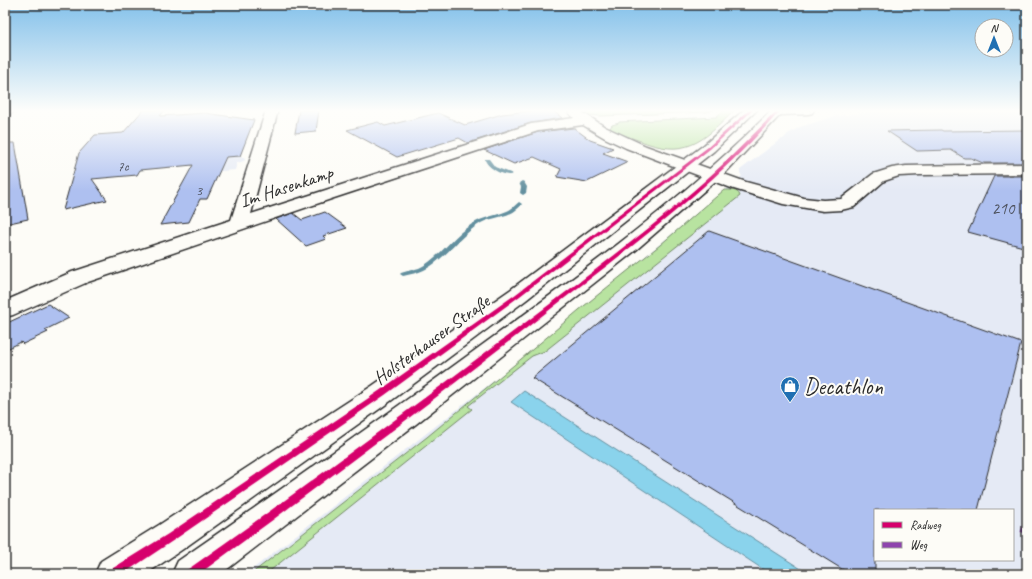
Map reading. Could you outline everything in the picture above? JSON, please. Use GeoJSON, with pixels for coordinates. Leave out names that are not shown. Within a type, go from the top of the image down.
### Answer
{"type":"FeatureCollection","features":[{"type":"Feature","properties":{"kind":"street"},"geometry":{"type":"LineString","coordinates":[[239,224],[264,137]]}},
{"type":"Feature","properties":{"kind":"street","name":"Im Hasenkamp"},"geometry":{"type":"LineString","coordinates":[[5,310],[80,277],[505,137]]}},
{"type":"Feature","properties":{"kind":"street"},"geometry":{"type":"LineString","coordinates":[[615,137],[686,166],[754,190],[798,202],[836,206],[854,200],[871,183],[882,176],[896,173],[917,170],[1027,169]]}},
{"type":"Feature","properties":{"kind":"street","name":"Holsterhauser Straße"},"geometry":{"type":"LineString","coordinates":[[114,574],[171,538],[388,388],[518,295],[686,166],[721,137]]}},
{"type":"Feature","properties":{"kind":"street"},"geometry":{"type":"LineString","coordinates":[[191,574],[421,405],[644,235],[714,176],[753,137]]}},
{"type":"Feature","properties":{"kind":"shaded area"},"geometry":{"type":"Polygon","coordinates":[[[785,137],[1027,137],[1027,574],[246,574],[514,365],[742,176],[740,170],[785,137]]]}},
{"type":"Feature","properties":{"kind":"shaded area"},"geometry":{"type":"Polygon","coordinates":[[[242,151],[240,157],[246,158],[244,161],[237,163],[235,170],[211,172],[220,153],[242,151]]]}},
{"type":"Feature","properties":{"kind":"green space"},"geometry":{"type":"Polygon","coordinates":[[[629,137],[704,137],[681,148],[655,146],[629,137]]]}},
{"type":"Feature","properties":{"kind":"green space"},"geometry":{"type":"Polygon","coordinates":[[[724,190],[736,191],[740,196],[545,351],[532,356],[468,406],[472,409],[266,574],[251,574],[427,437],[579,310],[660,245],[724,190]]]}},
{"type":"Feature","properties":{"kind":"water"},"geometry":{"type":"Polygon","coordinates":[[[524,391],[809,574],[770,574],[511,402],[524,391]]]}},
{"type":"Feature","properties":{"kind":"building"},"geometry":{"type":"Polygon","coordinates":[[[93,137],[247,137],[240,156],[226,157],[207,199],[200,199],[189,222],[160,225],[193,165],[140,170],[137,175],[92,179],[107,200],[63,210],[79,153],[93,137]]]}},
{"type":"Feature","properties":{"kind":"building"},"geometry":{"type":"Polygon","coordinates":[[[360,137],[487,137],[468,143],[459,138],[397,157],[360,137]]]}},
{"type":"Feature","properties":{"kind":"building"},"geometry":{"type":"Polygon","coordinates":[[[523,137],[586,137],[590,140],[613,148],[603,153],[628,162],[587,182],[557,177],[561,169],[534,157],[514,164],[484,150],[523,137]]]}},
{"type":"Feature","properties":{"kind":"building"},"geometry":{"type":"Polygon","coordinates":[[[896,137],[1027,137],[1027,163],[983,163],[971,158],[964,158],[951,150],[917,151],[896,137]]]}},
{"type":"Feature","properties":{"kind":"building"},"geometry":{"type":"Polygon","coordinates":[[[5,143],[15,143],[28,219],[5,224],[5,143]]]}},
{"type":"Feature","properties":{"kind":"building"},"geometry":{"type":"Polygon","coordinates":[[[994,176],[1027,176],[1027,248],[968,232],[994,176]]]}},
{"type":"Feature","properties":{"kind":"building"},"geometry":{"type":"Polygon","coordinates":[[[325,212],[347,228],[323,236],[326,239],[306,246],[276,219],[293,213],[302,220],[325,212]]]}},
{"type":"Feature","properties":{"kind":"building","name":"Decathlon"},"geometry":{"type":"Polygon","coordinates":[[[709,231],[1021,343],[978,509],[874,509],[875,574],[850,574],[532,378],[709,231]]]}},
{"type":"Feature","properties":{"kind":"building"},"geometry":{"type":"Polygon","coordinates":[[[48,304],[69,318],[45,330],[48,332],[23,344],[21,342],[5,350],[5,324],[48,304]]]}},
{"type":"Feature","properties":{"kind":"waterway"},"geometry":{"type":"LineString","coordinates":[[487,160],[493,168],[510,174]]}},
{"type":"Feature","properties":{"kind":"waterway"},"geometry":{"type":"LineString","coordinates":[[522,183],[524,187],[523,193]]}},
{"type":"Feature","properties":{"kind":"waterway"},"geometry":{"type":"LineString","coordinates":[[403,274],[421,269],[430,264],[465,231],[481,221],[508,213],[519,204]]}},
{"type":"Feature","properties":{"kind":"marked path"},"geometry":{"type":"LineString","coordinates":[[1022,528],[1027,530]]}},
{"type":"Feature","properties":{"kind":"cycle path"},"geometry":{"type":"LineString","coordinates":[[114,574],[171,537],[382,393],[518,295],[709,148],[721,137]]}},
{"type":"Feature","properties":{"kind":"cycle path"},"geometry":{"type":"LineString","coordinates":[[191,574],[405,416],[629,246],[722,167],[753,137]]}},
{"type":"Feature","properties":{"kind":"place","name":"Decathlon"},"geometry":{"type":"Point","coordinates":[790,403]}}]}
